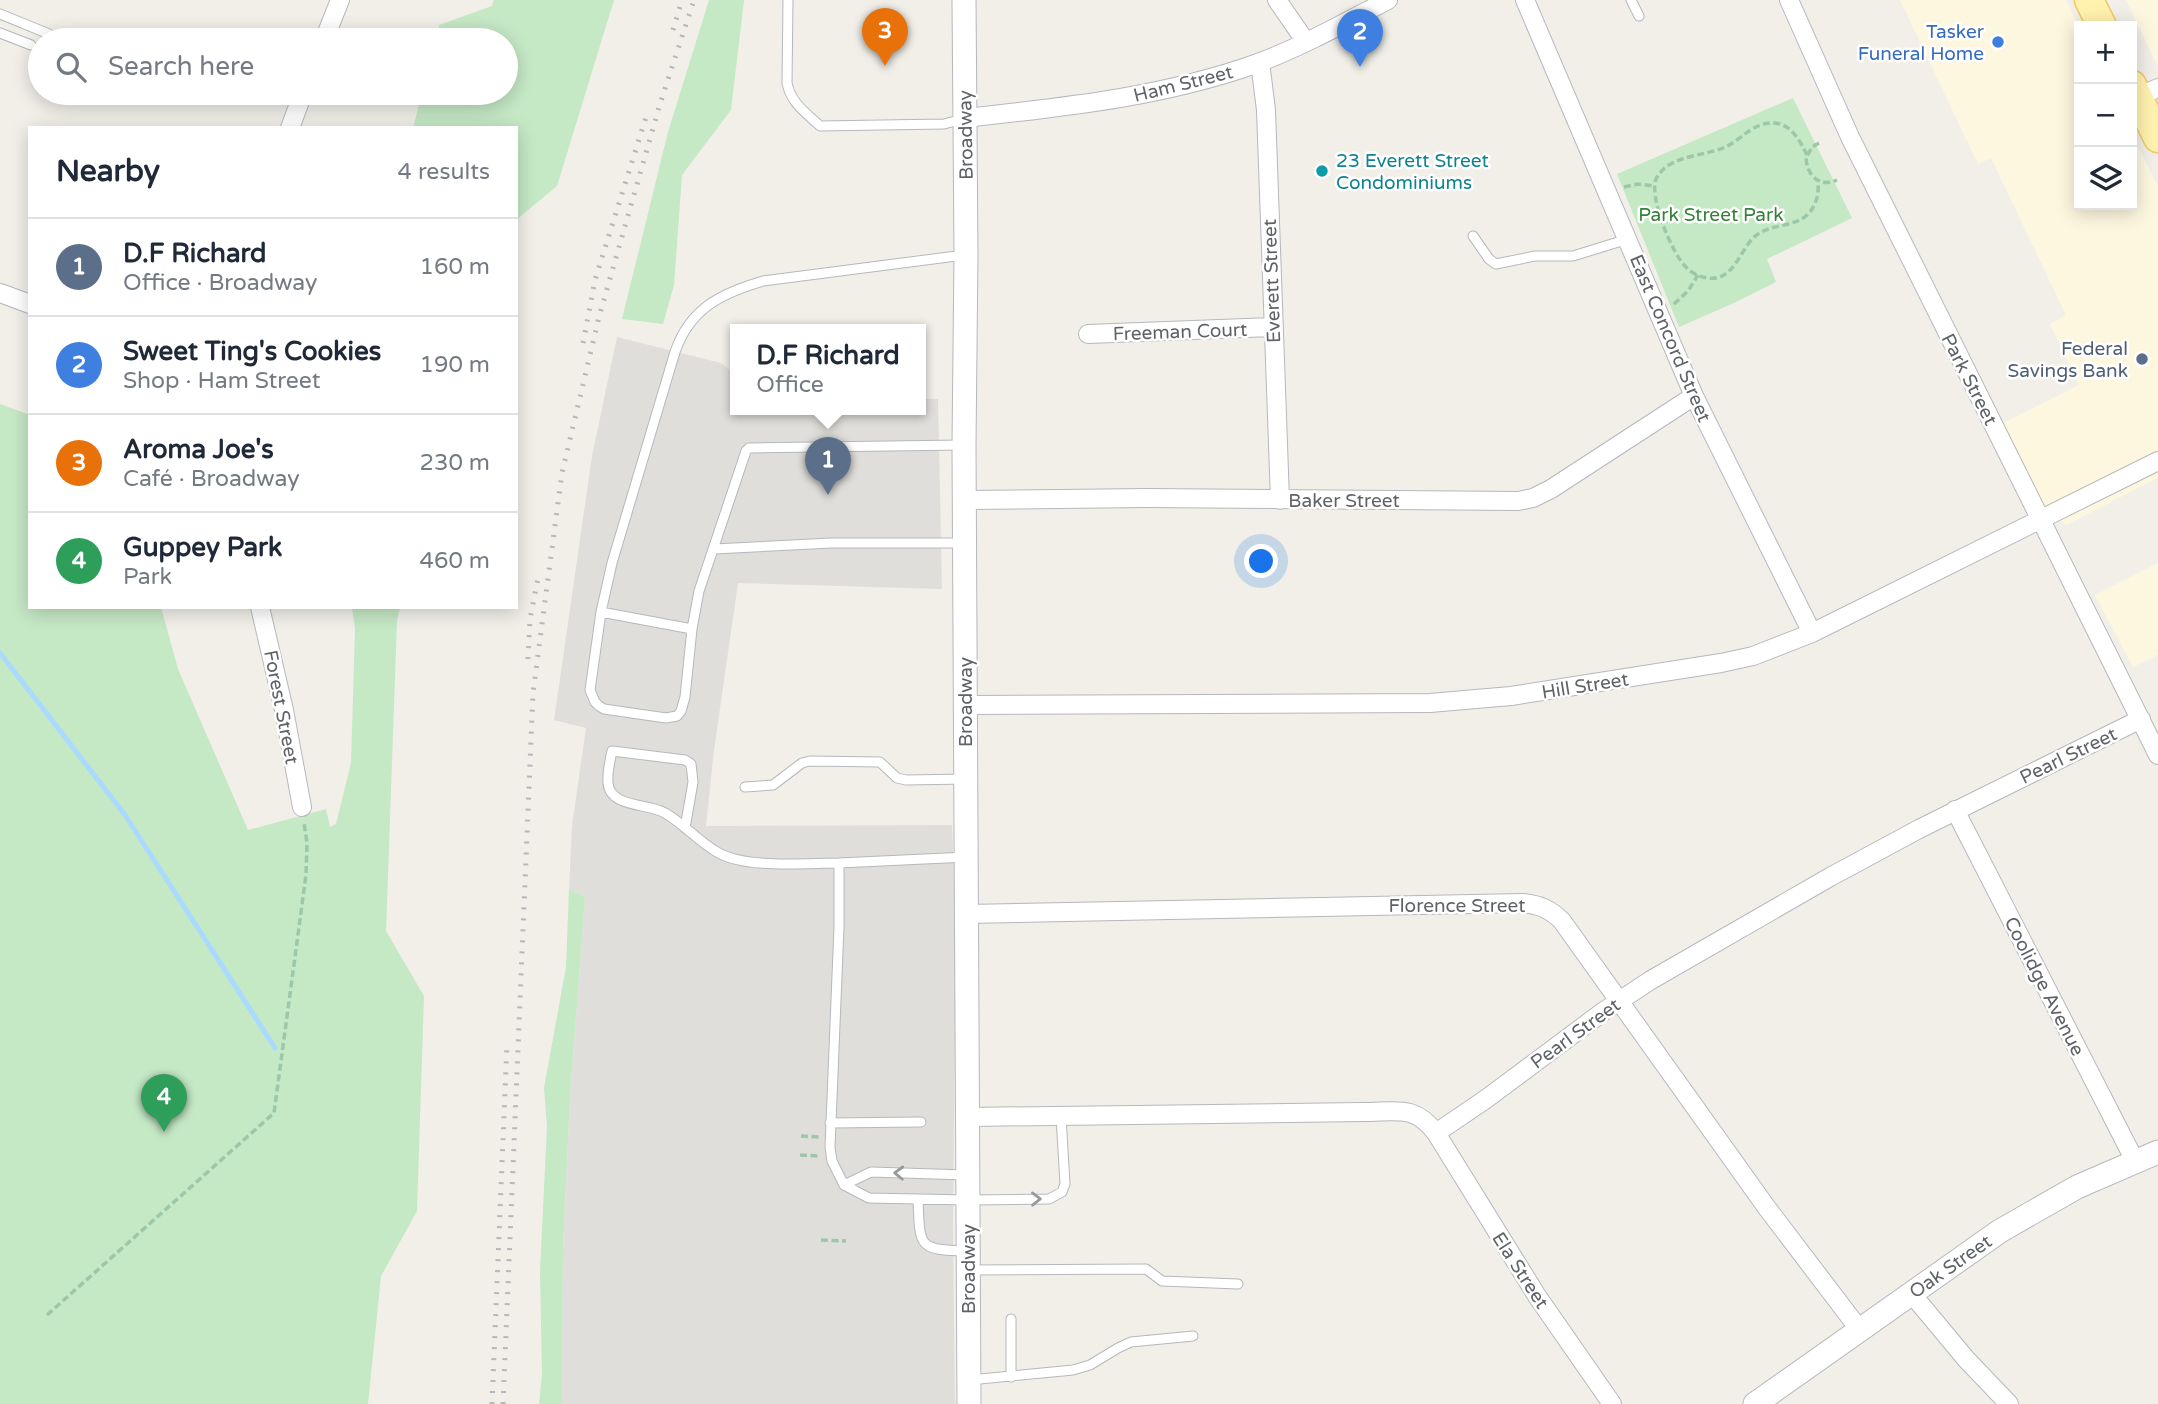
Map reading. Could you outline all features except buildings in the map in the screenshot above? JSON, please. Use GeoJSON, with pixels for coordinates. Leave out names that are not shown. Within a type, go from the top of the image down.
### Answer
{"type":"FeatureCollection","features":[{"type":"Feature","properties":{"kind":"main road"},"geometry":{"type":"LineString","coordinates":[[2089,0],[2100,21]]}},
{"type":"Feature","properties":{"kind":"main road"},"geometry":{"type":"LineString","coordinates":[[2143,90],[2158,138]]}},
{"type":"Feature","properties":{"kind":"street"},"geometry":{"type":"LineString","coordinates":[[329,28],[340,0]]}},
{"type":"Feature","properties":{"kind":"street","name":"Broadway"},"geometry":{"type":"LineString","coordinates":[[964,0],[969,1404]]}},
{"type":"Feature","properties":{"kind":"street"},"geometry":{"type":"LineString","coordinates":[[1277,0],[1306,42]]}},
{"type":"Feature","properties":{"kind":"street","name":"Ham Street"},"geometry":{"type":"LineString","coordinates":[[965,118],[1135,96],[1177,87],[1260,62],[1388,0]]}},
{"type":"Feature","properties":{"kind":"street","name":"East Concord Street"},"geometry":{"type":"LineString","coordinates":[[1525,0],[1693,396],[1812,633]]}},
{"type":"Feature","properties":{"kind":"street","name":"Park Street"},"geometry":{"type":"LineString","coordinates":[[1789,0],[1850,137],[2158,755]]}},
{"type":"Feature","properties":{"kind":"street","name":"Everett Street"},"geometry":{"type":"LineString","coordinates":[[1260,62],[1266,110],[1280,500]]}},
{"type":"Feature","properties":{"kind":"street"},"geometry":{"type":"LineString","coordinates":[[290,126],[298,105]]}},
{"type":"Feature","properties":{"kind":"street"},"geometry":{"type":"LineString","coordinates":[[0,293],[28,303]]}},
{"type":"Feature","properties":{"kind":"street","name":"Freeman Court"},"geometry":{"type":"LineString","coordinates":[[1088,334],[1273,327]]}},
{"type":"Feature","properties":{"kind":"street","name":"Baker Street"},"geometry":{"type":"LineString","coordinates":[[965,500],[1500,502],[1533,498],[1693,396]]}},
{"type":"Feature","properties":{"kind":"street","name":"Hill Street"},"geometry":{"type":"LineString","coordinates":[[965,705],[1418,704],[1469,701],[1721,663],[1753,656],[1812,633],[2158,461]]}},
{"type":"Feature","properties":{"kind":"street","name":"Forest Street"},"geometry":{"type":"LineString","coordinates":[[260,609],[284,710],[302,807]]}},
{"type":"Feature","properties":{"kind":"street","name":"Pearl Street"},"geometry":{"type":"LineString","coordinates":[[1436,1133],[1619,1000],[1830,877],[1955,810],[2141,719]]}},
{"type":"Feature","properties":{"kind":"street","name":"Coolidge Avenue"},"geometry":{"type":"LineString","coordinates":[[1955,810],[2135,1161]]}},
{"type":"Feature","properties":{"kind":"street","name":"Florence Street"},"geometry":{"type":"LineString","coordinates":[[967,914],[1540,905],[1552,911],[1562,921],[1767,1208],[1859,1329]]}},
{"type":"Feature","properties":{"kind":"street"},"geometry":{"type":"LineString","coordinates":[[968,1117],[1408,1112],[1426,1120],[1436,1133]]}},
{"type":"Feature","properties":{"kind":"street","name":"Ela Street"},"geometry":{"type":"LineString","coordinates":[[1436,1133],[1537,1296],[1612,1404]]}},
{"type":"Feature","properties":{"kind":"street","name":"Oak Street"},"geometry":{"type":"LineString","coordinates":[[1755,1404],[1967,1253],[2034,1210],[2077,1187],[2158,1152]]}},
{"type":"Feature","properties":{"kind":"street"},"geometry":{"type":"LineString","coordinates":[[1910,1293],[1966,1359],[2009,1404]]}},
{"type":"Feature","properties":{"kind":"lane"},"geometry":{"type":"LineString","coordinates":[[788,0],[787,83],[794,102],[820,126],[944,124],[965,118]]}},
{"type":"Feature","properties":{"kind":"lane"},"geometry":{"type":"LineString","coordinates":[[1631,0],[1639,16]]}},
{"type":"Feature","properties":{"kind":"lane"},"geometry":{"type":"LineString","coordinates":[[0,14],[34,28]]}},
{"type":"Feature","properties":{"kind":"lane"},"geometry":{"type":"LineString","coordinates":[[0,33],[28,45]]}},
{"type":"Feature","properties":{"kind":"lane"},"geometry":{"type":"LineString","coordinates":[[1473,236],[1489,259],[1496,264],[1535,256],[1573,256],[1628,239]]}},
{"type":"Feature","properties":{"kind":"lane"},"geometry":{"type":"LineString","coordinates":[[964,445],[749,448],[699,590],[684,705],[677,716],[666,718],[604,709],[595,702],[590,690],[601,612],[612,563],[680,336],[690,321],[719,298],[764,281],[966,254]]}},
{"type":"Feature","properties":{"kind":"lane"},"geometry":{"type":"LineString","coordinates":[[714,549],[831,543],[965,543]]}},
{"type":"Feature","properties":{"kind":"lane"},"geometry":{"type":"LineString","coordinates":[[601,612],[692,629]]}},
{"type":"Feature","properties":{"kind":"lane"},"geometry":{"type":"LineString","coordinates":[[685,828],[693,782],[691,764],[685,760],[612,751],[607,780],[612,795],[619,800],[650,806],[665,813],[718,853],[744,862],[839,863],[967,857]]}},
{"type":"Feature","properties":{"kind":"lane"},"geometry":{"type":"LineString","coordinates":[[745,787],[773,785],[802,763],[810,761],[880,762],[897,778],[905,780],[966,779]]}},
{"type":"Feature","properties":{"kind":"lane"},"geometry":{"type":"LineString","coordinates":[[839,863],[839,927],[830,1123],[832,1156],[837,1174],[844,1185],[869,1198],[1049,1199],[1062,1192],[1065,1184],[1061,1116]]}},
{"type":"Feature","properties":{"kind":"lane"},"geometry":{"type":"LineString","coordinates":[[830,1123],[921,1122]]}},
{"type":"Feature","properties":{"kind":"lane"},"geometry":{"type":"LineString","coordinates":[[844,1185],[870,1172],[968,1175]]}},
{"type":"Feature","properties":{"kind":"lane"},"geometry":{"type":"LineString","coordinates":[[918,1199],[919,1236],[932,1249],[968,1260],[1146,1269],[1162,1281],[1238,1284]]}},
{"type":"Feature","properties":{"kind":"lane"},"geometry":{"type":"LineString","coordinates":[[1011,1319],[1011,1377]]}},
{"type":"Feature","properties":{"kind":"lane"},"geometry":{"type":"LineString","coordinates":[[969,1380],[1073,1370],[1090,1365],[1131,1342],[1193,1336]]}},
{"type":"Feature","properties":{"kind":"path"},"geometry":{"type":"LineString","coordinates":[[1807,155],[1791,130],[1782,125],[1766,123],[1748,131],[1726,147],[1695,154],[1672,164],[1656,178],[1654,186],[1656,203],[1675,251],[1685,267],[1698,275],[1711,278],[1726,274],[1740,260],[1754,237],[1805,216],[1816,203],[1818,182]]}},
{"type":"Feature","properties":{"kind":"path"},"geometry":{"type":"LineString","coordinates":[[1819,143],[1812,147],[1807,155],[1806,165],[1818,182],[1837,180]]}},
{"type":"Feature","properties":{"kind":"path"},"geometry":{"type":"LineString","coordinates":[[1624,187],[1637,184],[1654,186]]}},
{"type":"Feature","properties":{"kind":"path"},"geometry":{"type":"LineString","coordinates":[[1674,304],[1688,291],[1698,275]]}},
{"type":"Feature","properties":{"kind":"path"},"geometry":{"type":"LineString","coordinates":[[47,1315],[274,1113],[306,875],[307,843],[302,807]]}},
{"type":"Feature","properties":{"kind":"path"},"geometry":{"type":"LineString","coordinates":[[800,1155],[832,1156]]}},
{"type":"Feature","properties":{"kind":"path"},"geometry":{"type":"LineString","coordinates":[[821,1240],[846,1241]]}},
{"type":"Feature","properties":{"kind":"shaded area"},"geometry":{"type":"Polygon","coordinates":[[[1900,0],[2066,0],[2076,21],[2074,21],[2074,210],[2137,210],[2137,144],[2158,187],[2158,478],[2066,525],[2032,501],[1995,427],[2079,385],[2050,324],[2066,315],[1991,158],[1978,164],[1900,0]]]}},
{"type":"Feature","properties":{"kind":"shaded area"},"geometry":{"type":"Polygon","coordinates":[[[2126,0],[2158,0],[2158,67],[2137,21],[2126,0]]]}},
{"type":"Feature","properties":{"kind":"shaded area"},"geometry":{"type":"Polygon","coordinates":[[[617,337],[721,363],[730,371],[730,415],[926,415],[926,399],[938,399],[942,589],[738,583],[706,826],[952,825],[956,931],[953,1223],[955,1404],[562,1404],[563,1249],[570,1097],[585,897],[569,889],[572,826],[586,728],[554,720],[592,456],[617,337]]]}},
{"type":"Feature","properties":{"kind":"shaded area"},"geometry":{"type":"Polygon","coordinates":[[[2158,563],[2158,655],[2133,667],[2095,595],[2158,563]]]}},
{"type":"Feature","properties":{"kind":"green space"},"geometry":{"type":"Polygon","coordinates":[[[494,0],[614,0],[557,186],[518,218],[518,126],[414,126],[419,105],[518,105],[518,28],[438,28],[439,25],[492,6],[494,0]]]}},
{"type":"Feature","properties":{"kind":"green space"},"geometry":{"type":"Polygon","coordinates":[[[709,0],[744,0],[731,110],[682,175],[674,285],[663,324],[622,319],[668,132],[709,0]]]}},
{"type":"Feature","properties":{"kind":"green space","name":"Park Street Park"},"geometry":{"type":"Polygon","coordinates":[[[1793,98],[1852,218],[1767,259],[1776,282],[1679,327],[1617,174],[1793,98]]]}},
{"type":"Feature","properties":{"kind":"green space"},"geometry":{"type":"Polygon","coordinates":[[[0,404],[28,414],[28,609],[162,609],[178,669],[248,830],[326,809],[330,827],[336,824],[351,763],[355,629],[352,609],[400,609],[386,931],[424,996],[417,1211],[381,1276],[368,1404],[0,1404],[0,404]]]}},
{"type":"Feature","properties":{"kind":"green space"},"geometry":{"type":"Polygon","coordinates":[[[569,889],[585,897],[570,1097],[563,1249],[562,1404],[539,1404],[542,1375],[540,1271],[547,1126],[544,1088],[566,967],[569,889]]]}},
{"type":"Feature","properties":{"kind":"waterway"},"geometry":{"type":"LineString","coordinates":[[0,653],[125,815],[275,1048]]}},
{"type":"Feature","properties":{"kind":"railway"},"geometry":{"type":"LineString","coordinates":[[673,30],[682,0]]}},
{"type":"Feature","properties":{"kind":"railway"},"geometry":{"type":"LineString","coordinates":[[503,1404],[533,693],[562,473],[599,317],[660,104],[694,0]]}},
{"type":"Feature","properties":{"kind":"railway"},"geometry":{"type":"LineString","coordinates":[[583,343],[595,280],[647,114]]}},
{"type":"Feature","properties":{"kind":"railway"},"geometry":{"type":"LineString","coordinates":[[528,659],[530,619],[539,573]]}},
{"type":"Feature","properties":{"kind":"railway"},"geometry":{"type":"LineString","coordinates":[[492,1404],[507,1044]]}},
{"type":"Feature","properties":{"kind":"place","name":"Tasker Funeral Home"},"geometry":{"type":"Point","coordinates":[1998,42]}},
{"type":"Feature","properties":{"kind":"place","name":"Aroma Joe's"},"geometry":{"type":"Point","coordinates":[885,66]}},
{"type":"Feature","properties":{"kind":"place","name":"Sweet Ting's Cookies"},"geometry":{"type":"Point","coordinates":[1360,67]}},
{"type":"Feature","properties":{"kind":"place","name":"23 Everett Street Condominiums"},"geometry":{"type":"Point","coordinates":[1322,171]}},
{"type":"Feature","properties":{"kind":"place","name":"Federal Savings Bank"},"geometry":{"type":"Point","coordinates":[2142,359]}},
{"type":"Feature","properties":{"kind":"place","name":"D.F Richard"},"geometry":{"type":"Point","coordinates":[828,495]}},
{"type":"Feature","properties":{"kind":"place","name":"Guppey Park"},"geometry":{"type":"Point","coordinates":[164,1132]}}]}
